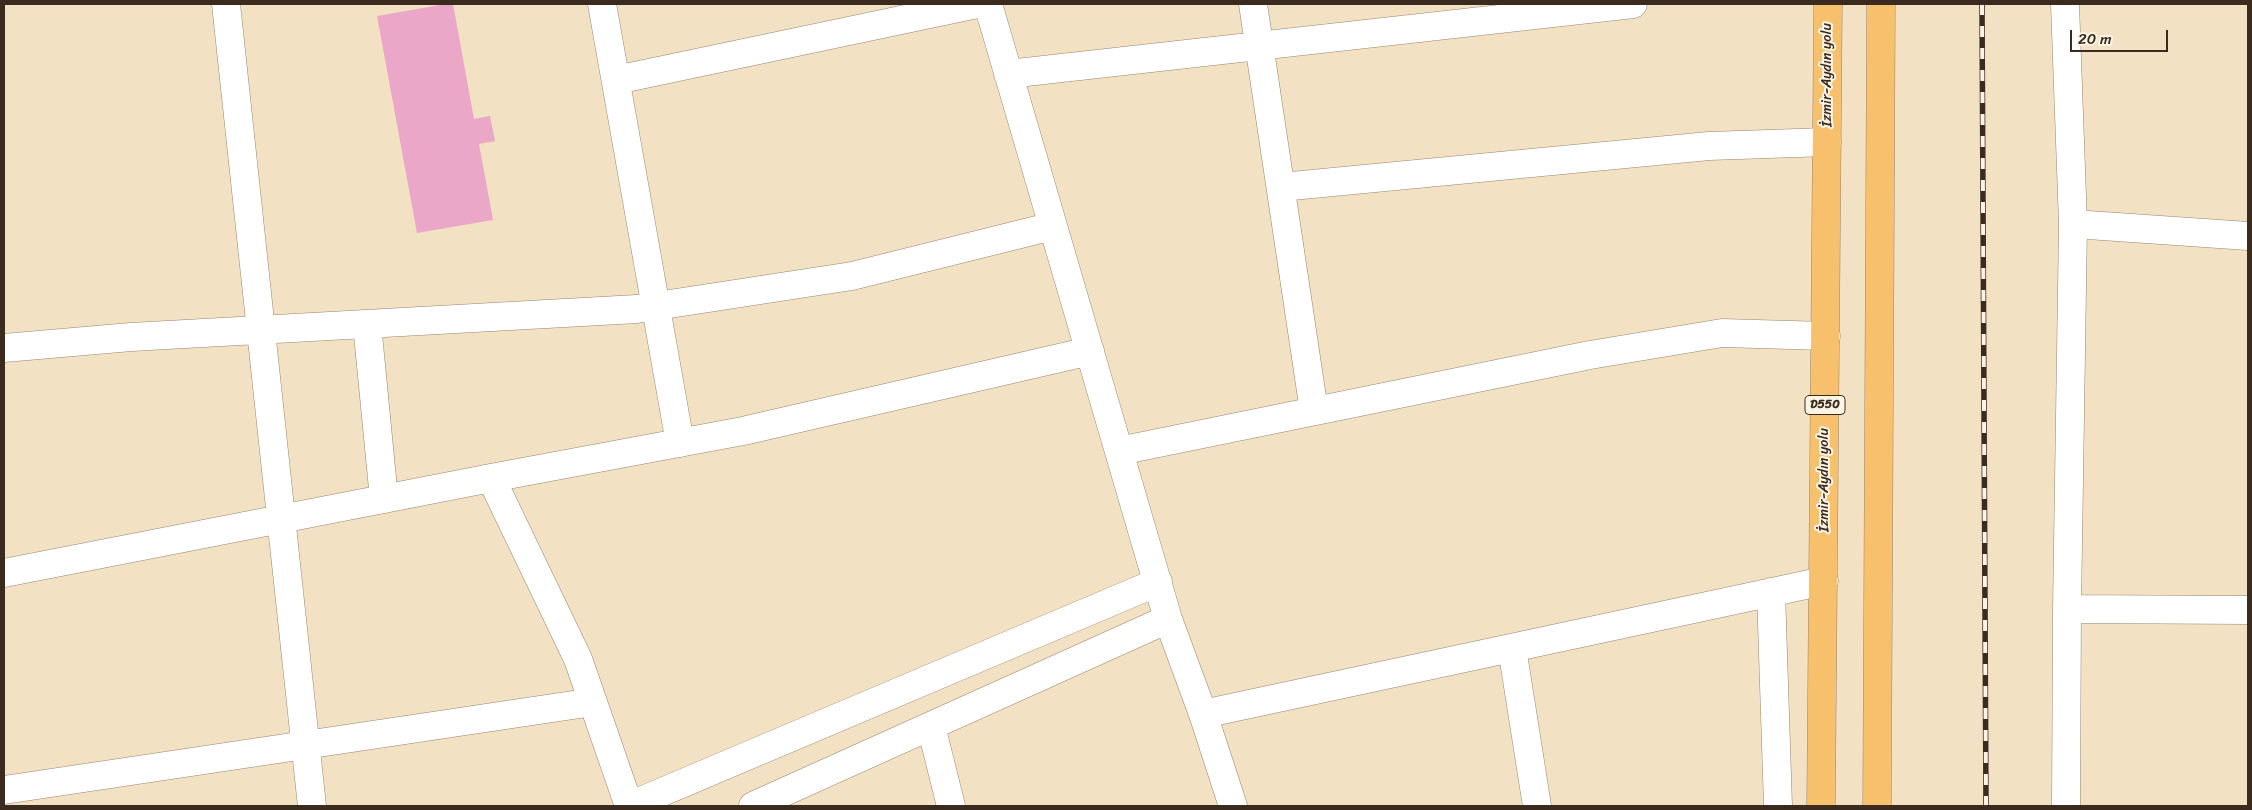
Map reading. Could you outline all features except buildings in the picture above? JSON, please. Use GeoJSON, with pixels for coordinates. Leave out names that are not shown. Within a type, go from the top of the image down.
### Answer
{"type":"FeatureCollection","features":[{"type":"Feature","properties":{"kind":"highway","name":"İzmir-Aydın yolu"},"geometry":{"type":"LineString","coordinates":[[1821,806],[1828,4]]}},
{"type":"Feature","properties":{"kind":"highway"},"geometry":{"type":"LineString","coordinates":[[1877,806],[1881,4]]}},
{"type":"Feature","properties":{"kind":"street"},"geometry":{"type":"LineString","coordinates":[[226,4],[312,806]]}},
{"type":"Feature","properties":{"kind":"street"},"geometry":{"type":"LineString","coordinates":[[602,4],[680,443]]}},
{"type":"Feature","properties":{"kind":"street"},"geometry":{"type":"LineString","coordinates":[[616,80],[977,4]]}},
{"type":"Feature","properties":{"kind":"street"},"geometry":{"type":"LineString","coordinates":[[988,4],[1168,619],[1203,714],[1233,806]]}},
{"type":"Feature","properties":{"kind":"street"},"geometry":{"type":"LineString","coordinates":[[1253,4],[1314,412]]}},
{"type":"Feature","properties":{"kind":"street"},"geometry":{"type":"LineString","coordinates":[[1008,74],[1633,4]]}},
{"type":"Feature","properties":{"kind":"street"},"geometry":{"type":"LineString","coordinates":[[2064,4],[2073,224],[2066,806]]}},
{"type":"Feature","properties":{"kind":"street"},"geometry":{"type":"LineString","coordinates":[[1281,187],[1709,146],[1827,142]]}},
{"type":"Feature","properties":{"kind":"street"},"geometry":{"type":"LineString","coordinates":[[2073,224],[2248,236]]}},
{"type":"Feature","properties":{"kind":"street"},"geometry":{"type":"LineString","coordinates":[[4,348],[132,337],[637,309],[852,276],[1053,226]]}},
{"type":"Feature","properties":{"kind":"street"},"geometry":{"type":"LineString","coordinates":[[367,324],[384,499]]}},
{"type":"Feature","properties":{"kind":"street"},"geometry":{"type":"LineString","coordinates":[[1119,451],[1590,355],[1722,333],[1826,336]]}},
{"type":"Feature","properties":{"kind":"street"},"geometry":{"type":"LineString","coordinates":[[4,573],[743,431],[1090,351]]}},
{"type":"Feature","properties":{"kind":"street"},"geometry":{"type":"LineString","coordinates":[[491,478],[578,659],[629,806],[1158,582]]}},
{"type":"Feature","properties":{"kind":"street"},"geometry":{"type":"LineString","coordinates":[[1203,714],[1824,581]]}},
{"type":"Feature","properties":{"kind":"street"},"geometry":{"type":"LineString","coordinates":[[1771,592],[1778,806]]}},
{"type":"Feature","properties":{"kind":"street"},"geometry":{"type":"LineString","coordinates":[[2067,609],[2248,610]]}},
{"type":"Feature","properties":{"kind":"street"},"geometry":{"type":"LineString","coordinates":[[753,806],[1168,619]]}},
{"type":"Feature","properties":{"kind":"street"},"geometry":{"type":"LineString","coordinates":[[1512,648],[1537,806]]}},
{"type":"Feature","properties":{"kind":"street"},"geometry":{"type":"LineString","coordinates":[[4,790],[593,702]]}},
{"type":"Feature","properties":{"kind":"street"},"geometry":{"type":"LineString","coordinates":[[931,726],[950,806]]}},
{"type":"Feature","properties":{"kind":"railway"},"geometry":{"type":"LineString","coordinates":[[1982,4],[1986,806]]}}]}
